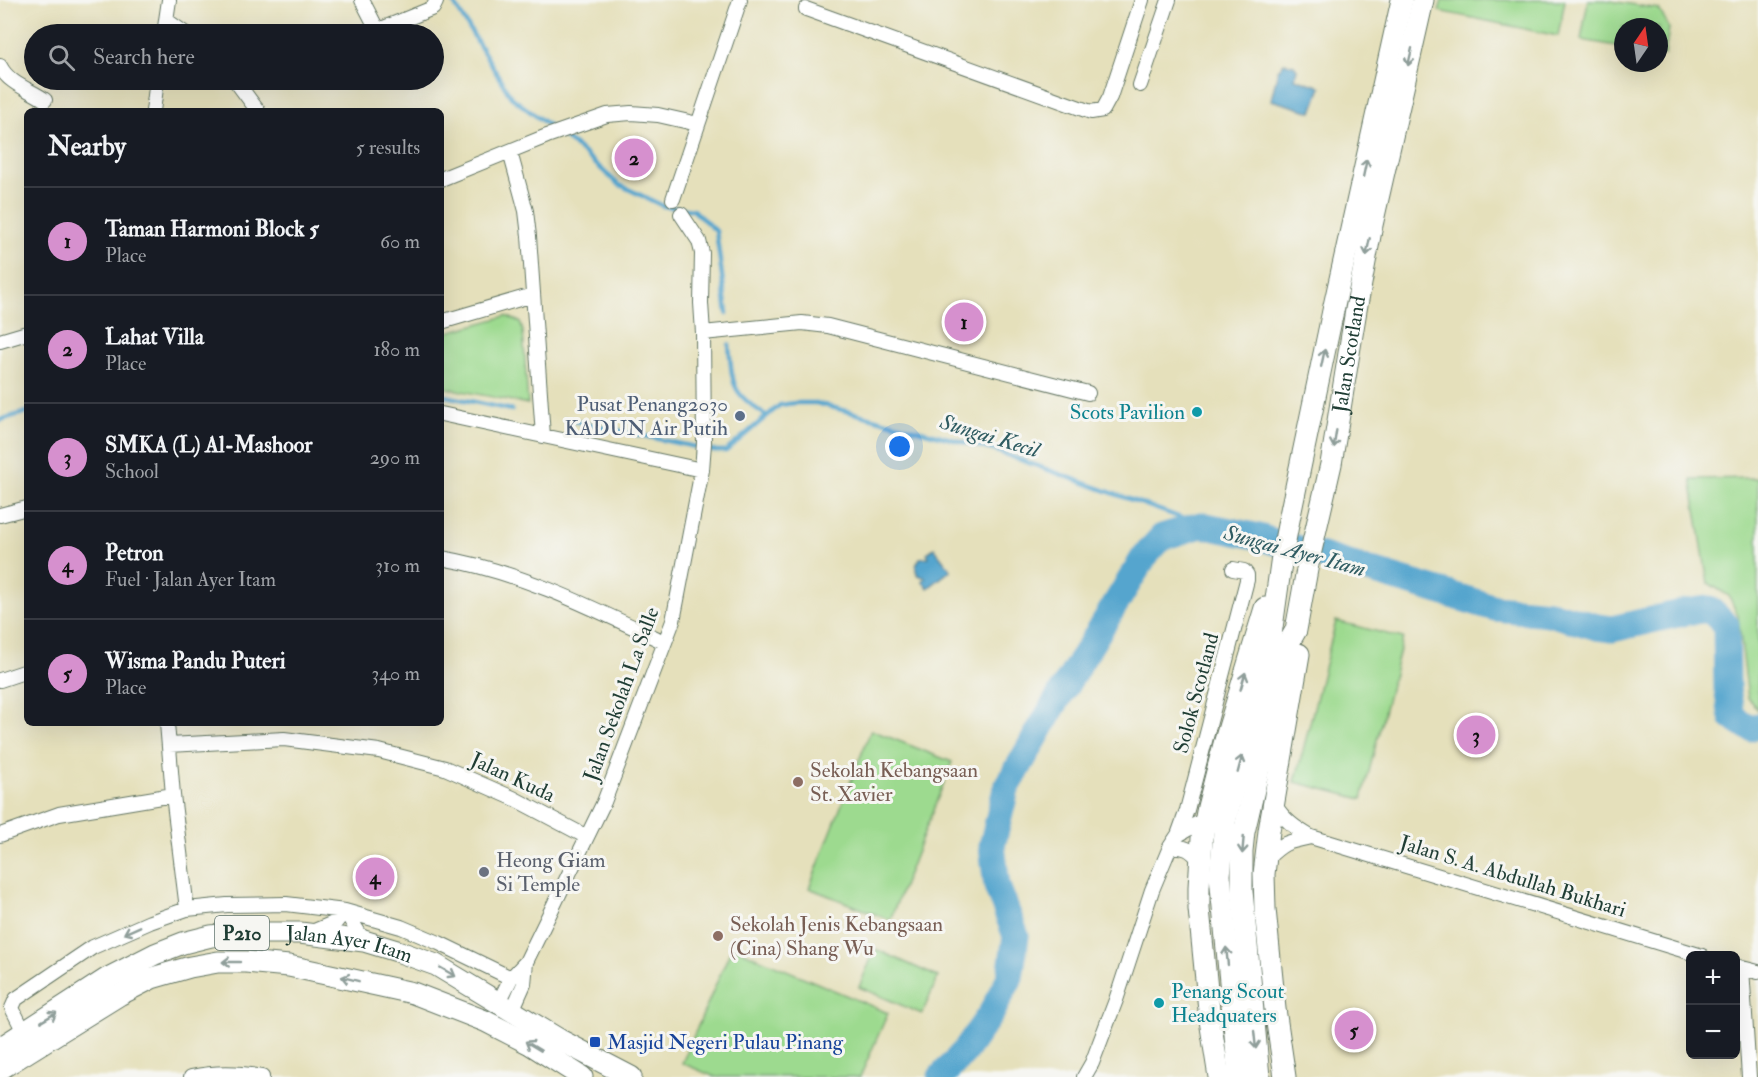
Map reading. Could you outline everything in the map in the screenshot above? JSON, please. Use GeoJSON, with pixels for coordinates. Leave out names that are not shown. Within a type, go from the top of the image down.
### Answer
{"type":"FeatureCollection","features":[{"type":"Feature","properties":{"kind":"main road","name":"Jalan Scotland"},"geometry":{"type":"LineString","coordinates":[[1265,705],[1270,642],[1288,525],[1402,0]]}},
{"type":"Feature","properties":{"kind":"main road","name":"Jalan Scotland"},"geometry":{"type":"LineString","coordinates":[[1265,705],[1288,644],[1296,630],[1308,564],[1331,464],[1372,225],[1424,0]]}},
{"type":"Feature","properties":{"kind":"main road"},"geometry":{"type":"LineString","coordinates":[[1221,1074],[1210,1020],[1199,909],[1200,861],[1205,819],[1224,744],[1282,556]]}},
{"type":"Feature","properties":{"kind":"main road"},"geometry":{"type":"LineString","coordinates":[[1282,1072],[1263,886],[1265,860],[1300,646],[1296,630]]}},
{"type":"Feature","properties":{"kind":"main road"},"geometry":{"type":"LineString","coordinates":[[1239,1077],[1220,875],[1225,822],[1265,705]]}},
{"type":"Feature","properties":{"kind":"main road"},"geometry":{"type":"LineString","coordinates":[[1259,1077],[1244,919],[1242,851],[1265,705]]}},
{"type":"Feature","properties":{"kind":"main road","name":"Jalan Ayer Itam"},"geometry":{"type":"LineString","coordinates":[[0,1048],[108,978],[155,954],[183,943],[237,933],[304,934],[363,941],[436,965],[560,1040],[631,1077]]}},
{"type":"Feature","properties":{"kind":"main road"},"geometry":{"type":"LineString","coordinates":[[289,966],[299,962],[305,956],[308,948],[304,934]]}},
{"type":"Feature","properties":{"kind":"main road","name":"Jalan Ayer Itam"},"geometry":{"type":"LineString","coordinates":[[0,1069],[119,994],[152,978],[218,962],[246,962],[289,966],[413,993],[512,1034],[582,1077]]}},
{"type":"Feature","properties":{"kind":"street"},"geometry":{"type":"LineString","coordinates":[[165,24],[169,0]]}},
{"type":"Feature","properties":{"kind":"street"},"geometry":{"type":"LineString","coordinates":[[362,0],[371,24]]}},
{"type":"Feature","properties":{"kind":"street"},"geometry":{"type":"LineString","coordinates":[[673,199],[740,0]]}},
{"type":"Feature","properties":{"kind":"street"},"geometry":{"type":"LineString","coordinates":[[806,9],[1091,112],[1098,112],[1103,110],[1110,97],[1142,0]]}},
{"type":"Feature","properties":{"kind":"street"},"geometry":{"type":"LineString","coordinates":[[1140,85],[1169,0]]}},
{"type":"Feature","properties":{"kind":"street"},"geometry":{"type":"LineString","coordinates":[[395,24],[433,8],[436,2]]}},
{"type":"Feature","properties":{"kind":"street"},"geometry":{"type":"LineString","coordinates":[[166,20],[172,24]]}},
{"type":"Feature","properties":{"kind":"street"},"geometry":{"type":"LineString","coordinates":[[0,66],[5,75],[24,87]]}},
{"type":"Feature","properties":{"kind":"street"},"geometry":{"type":"LineString","coordinates":[[30,90],[45,100]]}},
{"type":"Feature","properties":{"kind":"street"},"geometry":{"type":"LineString","coordinates":[[153,108],[156,90]]}},
{"type":"Feature","properties":{"kind":"street"},"geometry":{"type":"LineString","coordinates":[[243,90],[256,108]]}},
{"type":"Feature","properties":{"kind":"street"},"geometry":{"type":"LineString","coordinates":[[444,178],[607,114],[631,112],[658,115],[698,124]]}},
{"type":"Feature","properties":{"kind":"street"},"geometry":{"type":"LineString","coordinates":[[510,152],[526,211],[543,436]]}},
{"type":"Feature","properties":{"kind":"street","name":"Jalan Sekolah La Salle"},"geometry":{"type":"LineString","coordinates":[[505,1006],[511,978],[526,962],[604,802],[673,621],[702,470],[704,442],[702,253],[699,241],[681,214]]}},
{"type":"Feature","properties":{"kind":"street"},"geometry":{"type":"LineString","coordinates":[[444,321],[533,295]]}},
{"type":"Feature","properties":{"kind":"street"},"geometry":{"type":"LineString","coordinates":[[704,333],[802,323],[828,326],[1088,393]]}},
{"type":"Feature","properties":{"kind":"street"},"geometry":{"type":"LineString","coordinates":[[0,341],[24,334]]}},
{"type":"Feature","properties":{"kind":"street"},"geometry":{"type":"LineString","coordinates":[[444,415],[702,470]]}},
{"type":"Feature","properties":{"kind":"street"},"geometry":{"type":"LineString","coordinates":[[0,515],[24,509]]}},
{"type":"Feature","properties":{"kind":"street"},"geometry":{"type":"LineString","coordinates":[[444,558],[528,582],[592,608],[664,642]]}},
{"type":"Feature","properties":{"kind":"street","name":"Solok Scotland"},"geometry":{"type":"LineString","coordinates":[[1084,1077],[1096,1053],[1119,990],[1152,890],[1187,810],[1247,580],[1244,571],[1233,569]]}},
{"type":"Feature","properties":{"kind":"street"},"geometry":{"type":"LineString","coordinates":[[0,680],[24,672]]}},
{"type":"Feature","properties":{"kind":"street"},"geometry":{"type":"LineString","coordinates":[[167,726],[187,909]]}},
{"type":"Feature","properties":{"kind":"street","name":"Jalan Kuda"},"geometry":{"type":"LineString","coordinates":[[169,745],[284,739],[379,751],[445,768],[513,798],[587,837]]}},
{"type":"Feature","properties":{"kind":"street"},"geometry":{"type":"LineString","coordinates":[[0,835],[59,814],[173,795]]}},
{"type":"Feature","properties":{"kind":"street","name":"Jalan S. A. Abdullah Bukhari"},"geometry":{"type":"LineString","coordinates":[[1274,804],[1283,818],[1311,837],[1686,951]]}},
{"type":"Feature","properties":{"kind":"street","name":"Solok Scotland"},"geometry":{"type":"LineString","coordinates":[[1178,835],[1205,819]]}},
{"type":"Feature","properties":{"kind":"street"},"geometry":{"type":"LineString","coordinates":[[1265,860],[1281,844],[1311,837]]}},
{"type":"Feature","properties":{"kind":"street"},"geometry":{"type":"LineString","coordinates":[[1170,848],[1185,847],[1200,861]]}},
{"type":"Feature","properties":{"kind":"street","name":"Jalan Ayer Itam"},"geometry":{"type":"LineString","coordinates":[[24,1032],[12,1008],[16,999],[93,947],[150,922],[187,909],[227,905],[286,904],[345,911],[401,927],[511,978]]}},
{"type":"Feature","properties":{"kind":"street"},"geometry":{"type":"LineString","coordinates":[[304,934],[336,922],[345,911],[363,941]]}},
{"type":"Feature","properties":{"kind":"street","name":"Jalan Sekolah La Salle"},"geometry":{"type":"LineString","coordinates":[[505,1006],[524,984],[526,962]]}},
{"type":"Feature","properties":{"kind":"street"},"geometry":{"type":"LineString","coordinates":[[1740,967],[1758,972]]}},
{"type":"Feature","properties":{"kind":"street"},"geometry":{"type":"LineString","coordinates":[[1740,978],[1749,1077]]}},
{"type":"Feature","properties":{"kind":"street"},"geometry":{"type":"LineString","coordinates":[[191,1077],[221,1073],[243,1073],[262,1077]]}},
{"type":"Feature","properties":{"kind":"green space"},"geometry":{"type":"Polygon","coordinates":[[[1442,0],[1565,0],[1558,36],[1439,11],[1442,0]]]}},
{"type":"Feature","properties":{"kind":"green space"},"geometry":{"type":"Polygon","coordinates":[[[1588,0],[1605,0],[1659,9],[1664,18],[1614,18],[1614,46],[1581,40],[1588,0]]]}},
{"type":"Feature","properties":{"kind":"green space"},"geometry":{"type":"Polygon","coordinates":[[[506,316],[520,322],[523,331],[528,404],[444,388],[444,333],[506,316]]]}},
{"type":"Feature","properties":{"kind":"green space"},"geometry":{"type":"Polygon","coordinates":[[[1758,478],[1758,710],[1748,698],[1738,616],[1729,596],[1708,583],[1691,479],[1758,478]]]}},
{"type":"Feature","properties":{"kind":"green space"},"geometry":{"type":"Polygon","coordinates":[[[1336,621],[1403,638],[1362,799],[1295,782],[1336,621]]]}},
{"type":"Feature","properties":{"kind":"green space"},"geometry":{"type":"Polygon","coordinates":[[[871,730],[952,762],[890,920],[809,888],[871,730]]]}},
{"type":"Feature","properties":{"kind":"green space"},"geometry":{"type":"Polygon","coordinates":[[[732,947],[888,1013],[860,1077],[715,1077],[682,1063],[732,947]]]}},
{"type":"Feature","properties":{"kind":"green space"},"geometry":{"type":"Polygon","coordinates":[[[875,949],[938,977],[922,1014],[859,987],[875,949]]]}},
{"type":"Feature","properties":{"kind":"water"},"geometry":{"type":"Polygon","coordinates":[[[1284,63],[1294,65],[1297,69],[1295,78],[1321,87],[1312,112],[1271,100],[1278,70],[1284,63]]]}},
{"type":"Feature","properties":{"kind":"water"},"geometry":{"type":"Polygon","coordinates":[[[934,548],[951,570],[928,588],[922,581],[926,578],[918,575],[916,566],[920,558],[929,557],[927,553],[934,548]]]}},
{"type":"Feature","properties":{"kind":"waterway","name":"Sungai Kecil"},"geometry":{"type":"LineString","coordinates":[[452,0],[511,97],[577,147],[618,184],[663,206],[693,210],[716,231],[727,313]]}},
{"type":"Feature","properties":{"kind":"waterway","name":"Sungai Kecil"},"geometry":{"type":"LineString","coordinates":[[729,345],[731,370],[736,387],[746,401],[767,416]]}},
{"type":"Feature","properties":{"kind":"waterway","name":"Sungai Kecil"},"geometry":{"type":"LineString","coordinates":[[444,396],[512,410]]}},
{"type":"Feature","properties":{"kind":"waterway","name":"Sungai Kecil"},"geometry":{"type":"LineString","coordinates":[[565,419],[714,451],[726,451],[780,405],[816,403],[993,450],[1201,525]]}},
{"type":"Feature","properties":{"kind":"waterway","name":"Sungai Kecil"},"geometry":{"type":"LineString","coordinates":[[0,420],[24,413]]}},
{"type":"Feature","properties":{"kind":"waterway","name":"Sungai Ayer Itam"},"geometry":{"type":"LineString","coordinates":[[941,1077],[964,1052],[992,1012],[1010,977],[1016,936],[997,886],[992,846],[1006,789],[1052,708],[1144,557],[1162,537],[1201,525],[1255,536],[1495,608],[1549,613],[1612,629],[1709,609],[1726,625],[1727,689],[1732,717],[1750,728],[1758,726]]}},
{"type":"Feature","properties":{"kind":"place","name":"Lahat Villa"},"geometry":{"type":"Point","coordinates":[634,158]}},
{"type":"Feature","properties":{"kind":"place","name":"Taman Harmoni Block 5"},"geometry":{"type":"Point","coordinates":[964,322]}},
{"type":"Feature","properties":{"kind":"place","name":"Scots Pavilion"},"geometry":{"type":"Point","coordinates":[1197,412]}},
{"type":"Feature","properties":{"kind":"place","name":"Pusat Penang2030 KADUN Air Putih"},"geometry":{"type":"Point","coordinates":[740,416]}},
{"type":"Feature","properties":{"kind":"place","name":"SMKA (L) Al-Mashoor"},"geometry":{"type":"Point","coordinates":[1476,735]}},
{"type":"Feature","properties":{"kind":"place","name":"Sekolah Kebangsaan St. Xavier"},"geometry":{"type":"Point","coordinates":[798,782]}},
{"type":"Feature","properties":{"kind":"place","name":"Heong Giam Si Temple"},"geometry":{"type":"Point","coordinates":[484,872]}},
{"type":"Feature","properties":{"kind":"place","name":"Petron"},"geometry":{"type":"Point","coordinates":[375,877]}},
{"type":"Feature","properties":{"kind":"place","name":"Sekolah Jenis Kebangsaan (Cina) Shang Wu"},"geometry":{"type":"Point","coordinates":[718,936]}},
{"type":"Feature","properties":{"kind":"place","name":"Penang Scout Headquaters"},"geometry":{"type":"Point","coordinates":[1159,1003]}},
{"type":"Feature","properties":{"kind":"place","name":"Wisma Pandu Puteri"},"geometry":{"type":"Point","coordinates":[1354,1030]}},
{"type":"Feature","properties":{"kind":"place","name":"Masjid Negeri Pulau Pinang"},"geometry":{"type":"Point","coordinates":[595,1042]}}]}
